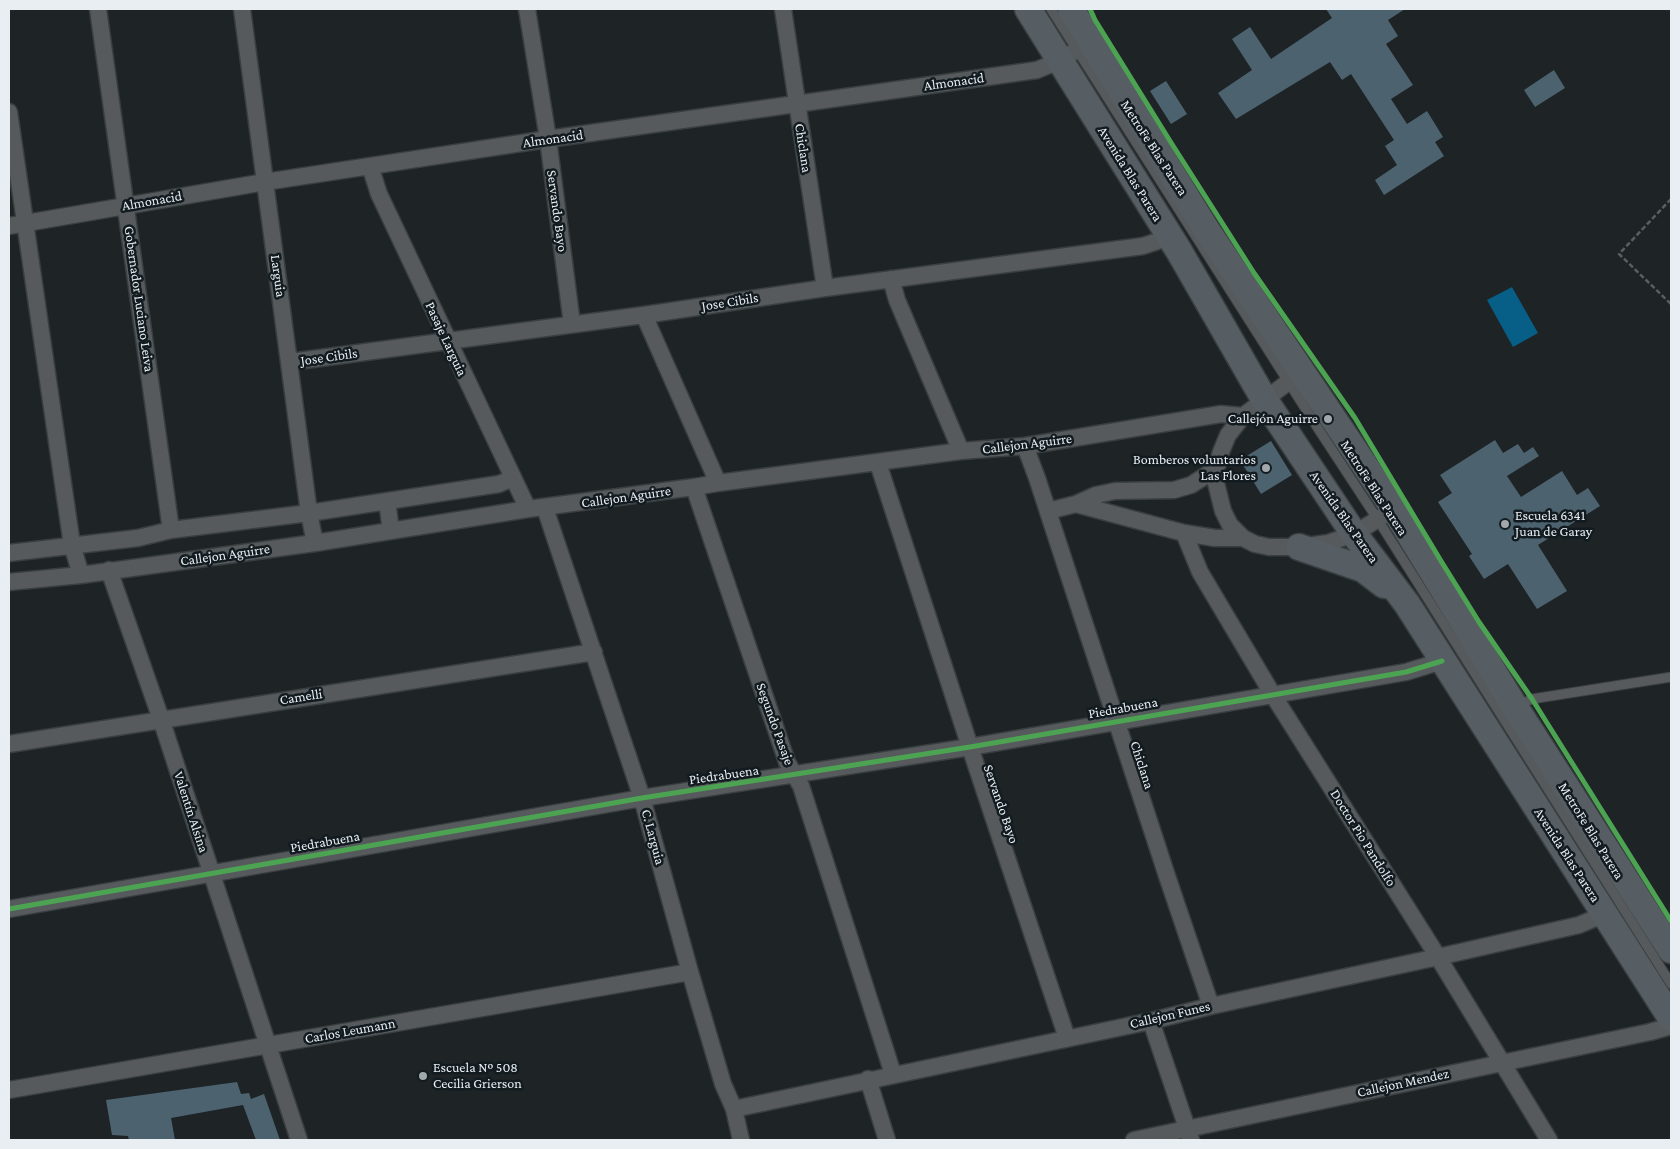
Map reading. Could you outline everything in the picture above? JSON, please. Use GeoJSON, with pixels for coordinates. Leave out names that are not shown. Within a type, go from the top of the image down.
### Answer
{"type":"FeatureCollection","features":[{"type":"Feature","properties":{"kind":"main road","name":"Avenida Blas Parera"},"geometry":{"type":"LineString","coordinates":[[1028,9],[1075,51],[1228,263],[1295,377],[1516,707],[1671,950]]}},
{"type":"Feature","properties":{"kind":"main road","name":"Avenida Blas Parera"},"geometry":{"type":"LineString","coordinates":[[1071,9],[1075,51],[1170,237],[1264,399],[1354,534],[1407,604],[1671,1018]]}},
{"type":"Feature","properties":{"kind":"main road"},"geometry":{"type":"LineString","coordinates":[[1299,547],[1363,569],[1373,575],[1407,604]]}},
{"type":"Feature","properties":{"kind":"street","name":"Gobernador Luciano Leiva"},"geometry":{"type":"LineString","coordinates":[[98,9],[171,530]]}},
{"type":"Feature","properties":{"kind":"street","name":"Larguia"},"geometry":{"type":"LineString","coordinates":[[242,9],[309,513],[315,543]]}},
{"type":"Feature","properties":{"kind":"street","name":"Servando Bayo"},"geometry":{"type":"LineString","coordinates":[[527,9],[548,139],[572,324]]}},
{"type":"Feature","properties":{"kind":"street","name":"Chiclana"},"geometry":{"type":"LineString","coordinates":[[783,9],[825,288]]}},
{"type":"Feature","properties":{"kind":"street","name":"Almonacid"},"geometry":{"type":"LineString","coordinates":[[17,224],[265,182],[548,139],[1036,70],[1075,51]]}},
{"type":"Feature","properties":{"kind":"street"},"geometry":{"type":"LineString","coordinates":[[9,112],[17,224],[72,546],[80,575]]}},
{"type":"Feature","properties":{"kind":"street","name":"Pasaje Larguia"},"geometry":{"type":"LineString","coordinates":[[370,166],[379,194],[528,509]]}},
{"type":"Feature","properties":{"kind":"street","name":"Jose Cibils"},"geometry":{"type":"LineString","coordinates":[[290,362],[1143,246],[1170,237]]}},
{"type":"Feature","properties":{"kind":"street"},"geometry":{"type":"LineString","coordinates":[[891,279],[897,300],[961,451]]}},
{"type":"Feature","properties":{"kind":"street"},"geometry":{"type":"LineString","coordinates":[[644,315],[718,483]]}},
{"type":"Feature","properties":{"kind":"street"},"geometry":{"type":"LineString","coordinates":[[1295,377],[1243,416],[1228,435],[1220,452],[1216,469],[1216,483],[1223,512],[1230,525],[1243,538],[1255,544],[1299,547],[1328,543],[1354,534],[1386,514]]}},
{"type":"Feature","properties":{"kind":"street","name":"Callejon Aguirre"},"geometry":{"type":"LineString","coordinates":[[9,582],[80,575],[315,543],[528,509],[694,488],[718,483],[961,451],[1025,446],[1221,414],[1243,416]]}},
{"type":"Feature","properties":{"kind":"street","name":"Chiclana"},"geometry":{"type":"LineString","coordinates":[[1025,446],[1211,1006]]}},
{"type":"Feature","properties":{"kind":"street","name":"Servando Bayo"},"geometry":{"type":"LineString","coordinates":[[878,463],[1067,1038]]}},
{"type":"Feature","properties":{"kind":"street"},"geometry":{"type":"LineString","coordinates":[[1048,511],[1076,504],[1096,495],[1115,491],[1174,490],[1191,485],[1216,469]]}},
{"type":"Feature","properties":{"kind":"street"},"geometry":{"type":"LineString","coordinates":[[9,553],[138,538],[171,530],[309,513],[499,484],[513,478]]}},
{"type":"Feature","properties":{"kind":"street","name":"Segundo Pasaje"},"geometry":{"type":"LineString","coordinates":[[694,488],[787,762],[801,786],[893,1074]]}},
{"type":"Feature","properties":{"kind":"street"},"geometry":{"type":"LineString","coordinates":[[387,501],[392,531]]}},
{"type":"Feature","properties":{"kind":"street"},"geometry":{"type":"LineString","coordinates":[[1076,504],[1184,533],[1215,538],[1243,538]]}},
{"type":"Feature","properties":{"kind":"street","name":"C. Larguia"},"geometry":{"type":"LineString","coordinates":[[545,508],[642,798],[690,972],[723,1084],[734,1109],[741,1140]]}},
{"type":"Feature","properties":{"kind":"street","name":"Doctor Pio Pandolfo"},"geometry":{"type":"LineString","coordinates":[[1184,533],[1200,572],[1273,695],[1438,957],[1500,1063],[1549,1140]]}},
{"type":"Feature","properties":{"kind":"street","name":"Valentín Alsina"},"geometry":{"type":"LineString","coordinates":[[109,570],[161,719],[299,1140]]}},
{"type":"Feature","properties":{"kind":"street","name":"Camelli"},"geometry":{"type":"LineString","coordinates":[[9,744],[594,652]]}},
{"type":"Feature","properties":{"kind":"street","name":"Piedrabuena"},"geometry":{"type":"LineString","coordinates":[[9,909],[642,798],[794,776],[970,747],[1406,672],[1442,661]]}},
{"type":"Feature","properties":{"kind":"street","name":"Callejon Funes"},"geometry":{"type":"LineString","coordinates":[[734,1109],[1151,1021],[1211,1006],[1579,926],[1605,914]]}},
{"type":"Feature","properties":{"kind":"street","name":"Carlos Leumann"},"geometry":{"type":"LineString","coordinates":[[9,1090],[690,972]]}},
{"type":"Feature","properties":{"kind":"street"},"geometry":{"type":"LineString","coordinates":[[1151,1021],[1189,1134]]}},
{"type":"Feature","properties":{"kind":"street","name":"Callejon Mendez"},"geometry":{"type":"LineString","coordinates":[[1134,1140],[1189,1134],[1671,1026]]}},
{"type":"Feature","properties":{"kind":"street"},"geometry":{"type":"LineString","coordinates":[[868,1080],[887,1140]]}},
{"type":"Feature","properties":{"kind":"lane"},"geometry":{"type":"LineString","coordinates":[[1051,9],[1075,51]]}},
{"type":"Feature","properties":{"kind":"lane","name":"MetroFe Blas Parera"},"geometry":{"type":"LineString","coordinates":[[1386,514],[1671,984]]}},
{"type":"Feature","properties":{"kind":"lane"},"geometry":{"type":"LineString","coordinates":[[1516,707],[1532,699],[1671,677]]}},
{"type":"Feature","properties":{"kind":"path"},"geometry":{"type":"LineString","coordinates":[[1671,199],[1619,254],[1671,304]]}},
{"type":"Feature","properties":{"kind":"water"},"geometry":{"type":"Polygon","coordinates":[[[1512,287],[1538,333],[1513,347],[1487,300],[1512,287]]]}},
{"type":"Feature","properties":{"kind":"building"},"geometry":{"type":"Polygon","coordinates":[[[1326,9],[1405,9],[1388,20],[1398,36],[1386,44],[1413,85],[1391,99],[1407,124],[1427,111],[1443,137],[1435,142],[1444,156],[1384,195],[1375,180],[1397,165],[1385,146],[1394,140],[1351,74],[1342,80],[1330,62],[1236,119],[1218,93],[1252,70],[1232,39],[1250,27],[1271,59],[1332,18],[1326,9]]]}},
{"type":"Feature","properties":{"kind":"building"},"geometry":{"type":"Polygon","coordinates":[[[1554,70],[1565,88],[1535,107],[1524,90],[1554,70]]]}},
{"type":"Feature","properties":{"kind":"building"},"geometry":{"type":"Polygon","coordinates":[[[1166,81],[1187,114],[1171,124],[1150,91],[1166,81]]]}},
{"type":"Feature","properties":{"kind":"building"},"geometry":{"type":"Polygon","coordinates":[[[1495,440],[1503,453],[1518,444],[1524,453],[1533,447],[1539,456],[1507,476],[1521,497],[1562,471],[1577,495],[1588,488],[1600,506],[1538,545],[1567,591],[1537,609],[1508,564],[1484,579],[1469,556],[1472,554],[1438,502],[1452,493],[1440,475],[1495,440]]]}},
{"type":"Feature","properties":{"kind":"building","name":"Bomberos voluntarios Las Flores"},"geometry":{"type":"Polygon","coordinates":[[[1271,441],[1292,475],[1261,494],[1240,460],[1271,441]]]}},
{"type":"Feature","properties":{"kind":"building"},"geometry":{"type":"Polygon","coordinates":[[[237,1082],[241,1094],[249,1093],[251,1099],[264,1094],[280,1140],[256,1140],[243,1105],[171,1118],[175,1140],[129,1140],[128,1136],[112,1135],[106,1100],[237,1082]]]}},
{"type":"Feature","properties":{"kind":"cycle path"},"geometry":{"type":"LineString","coordinates":[[1090,9],[1170,141],[1254,273],[1355,418],[1479,622],[1532,699],[1671,921]]}},
{"type":"Feature","properties":{"kind":"cycle path"},"geometry":{"type":"LineString","coordinates":[[9,909],[642,798],[970,747],[1406,672],[1442,661]]}},
{"type":"Feature","properties":{"kind":"place","name":"Callejón Aguirre"},"geometry":{"type":"Point","coordinates":[1328,419]}},
{"type":"Feature","properties":{"kind":"place","name":"Bomberos voluntarios Las Flores"},"geometry":{"type":"Point","coordinates":[1266,468]}},
{"type":"Feature","properties":{"kind":"place","name":"Escuela 6341 Juan de Garay"},"geometry":{"type":"Point","coordinates":[1505,524]}},
{"type":"Feature","properties":{"kind":"place","name":"Escuela Nº 508 Cecilia Grierson"},"geometry":{"type":"Point","coordinates":[423,1076]}}]}
